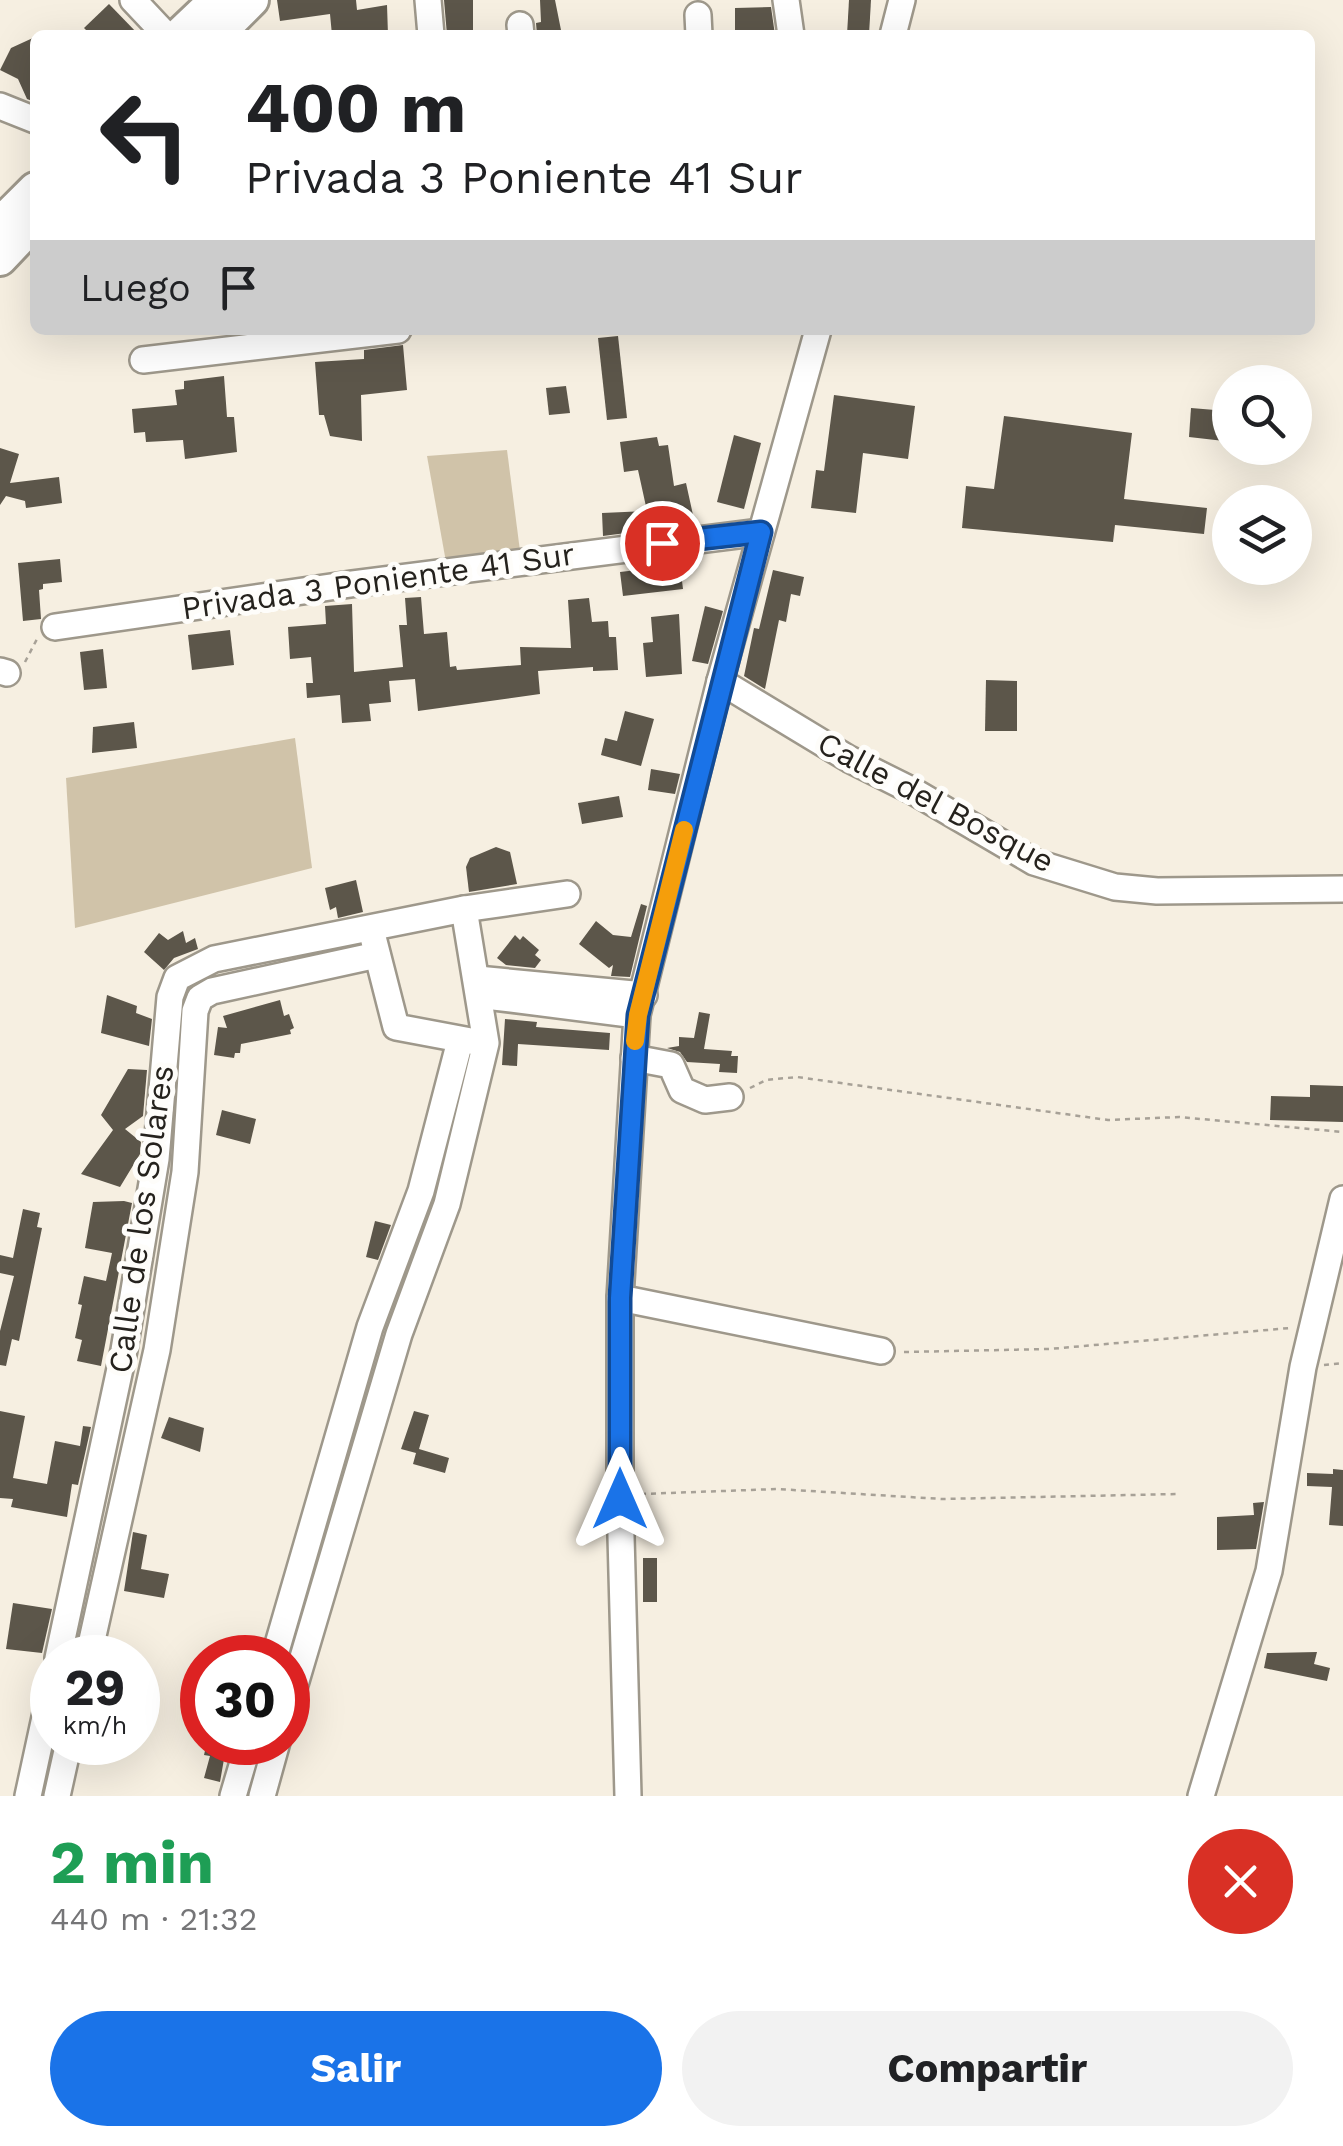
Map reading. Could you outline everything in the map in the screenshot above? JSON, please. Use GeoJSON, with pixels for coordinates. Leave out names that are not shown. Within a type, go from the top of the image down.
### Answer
{"type":"FeatureCollection","features":[{"type":"Feature","properties":{"kind":"main road"},"geometry":{"type":"LineString","coordinates":[[175,30],[216,0]]}},
{"type":"Feature","properties":{"kind":"main road"},"geometry":{"type":"LineString","coordinates":[[222,30],[252,0]]}},
{"type":"Feature","properties":{"kind":"main road"},"geometry":{"type":"LineString","coordinates":[[0,224],[30,195]]}},
{"type":"Feature","properties":{"kind":"main road"},"geometry":{"type":"LineString","coordinates":[[0,259],[30,227]]}},
{"type":"Feature","properties":{"kind":"street"},"geometry":{"type":"LineString","coordinates":[[133,0],[166,30]]}},
{"type":"Feature","properties":{"kind":"street"},"geometry":{"type":"LineString","coordinates":[[428,0],[431,30]]}},
{"type":"Feature","properties":{"kind":"street"},"geometry":{"type":"LineString","coordinates":[[786,0],[790,30]]}},
{"type":"Feature","properties":{"kind":"street"},"geometry":{"type":"LineString","coordinates":[[893,30],[902,0]]}},
{"type":"Feature","properties":{"kind":"street"},"geometry":{"type":"LineString","coordinates":[[0,106],[30,118]]}},
{"type":"Feature","properties":{"kind":"street"},"geometry":{"type":"LineString","coordinates":[[144,360],[356,335]]}},
{"type":"Feature","properties":{"kind":"street"},"geometry":{"type":"LineString","coordinates":[[628,1796],[620,1499],[620,1298],[634,1058],[641,1005],[720,681],[817,335]]}},
{"type":"Feature","properties":{"kind":"street","name":"Privada 3 Poniente 41 Sur"},"geometry":{"type":"LineString","coordinates":[[55,627],[407,576],[761,532]]}},
{"type":"Feature","properties":{"kind":"street","name":"Calle del Bosque"},"geometry":{"type":"LineString","coordinates":[[720,681],[848,759],[913,791],[1034,862],[1115,887],[1157,891],[1343,888]]}},
{"type":"Feature","properties":{"kind":"street","name":"Calle de los Solares"},"geometry":{"type":"LineString","coordinates":[[63,1635],[124,1350],[156,1159],[170,997],[177,978],[214,959],[464,909],[567,894]]}},
{"type":"Feature","properties":{"kind":"street"},"geometry":{"type":"LineString","coordinates":[[310,1635],[399,1334],[447,1204],[478,987],[464,909]]}},
{"type":"Feature","properties":{"kind":"street"},"geometry":{"type":"LineString","coordinates":[[372,928],[396,1027],[473,1042]]}},
{"type":"Feature","properties":{"kind":"street","name":"Calle de los Solares"},"geometry":{"type":"LineString","coordinates":[[93,1635],[157,1350],[185,1172],[195,1011],[200,998],[212,991],[377,955]]}},
{"type":"Feature","properties":{"kind":"street"},"geometry":{"type":"LineString","coordinates":[[478,987],[641,1005]]}},
{"type":"Feature","properties":{"kind":"street"},"geometry":{"type":"LineString","coordinates":[[281,1635],[370,1327],[473,1042]]}},
{"type":"Feature","properties":{"kind":"street"},"geometry":{"type":"LineString","coordinates":[[634,1058],[671,1064],[682,1090],[705,1100],[730,1097]]}},
{"type":"Feature","properties":{"kind":"street"},"geometry":{"type":"LineString","coordinates":[[1201,1796],[1269,1570],[1311,1326],[1343,1199]]}},
{"type":"Feature","properties":{"kind":"street"},"geometry":{"type":"LineString","coordinates":[[620,1298],[881,1352]]}},
{"type":"Feature","properties":{"kind":"street"},"geometry":{"type":"LineString","coordinates":[[370,1327],[399,1334]]}},
{"type":"Feature","properties":{"kind":"street"},"geometry":{"type":"LineString","coordinates":[[124,1350],[157,1350]]}},
{"type":"Feature","properties":{"kind":"street"},"geometry":{"type":"LineString","coordinates":[[28,1796],[37,1765]]}},
{"type":"Feature","properties":{"kind":"street"},"geometry":{"type":"LineString","coordinates":[[57,1796],[64,1765]]}},
{"type":"Feature","properties":{"kind":"street"},"geometry":{"type":"LineString","coordinates":[[233,1796],[242,1765]]}},
{"type":"Feature","properties":{"kind":"path"},"geometry":{"type":"LineString","coordinates":[[4,672],[20,668],[35,640],[55,627]]}},
{"type":"Feature","properties":{"kind":"path"},"geometry":{"type":"LineString","coordinates":[[730,1097],[766,1080],[797,1077],[1108,1120],[1179,1117],[1343,1132]]}},
{"type":"Feature","properties":{"kind":"path"},"geometry":{"type":"LineString","coordinates":[[881,1352],[1048,1349],[1311,1326]]}},
{"type":"Feature","properties":{"kind":"path"},"geometry":{"type":"LineString","coordinates":[[620,1499],[652,1492],[777,1490],[942,1499],[1178,1494]]}},
{"type":"Feature","properties":{"kind":"shaded area"},"geometry":{"type":"Polygon","coordinates":[[[507,450],[520,551],[446,562],[427,456],[507,450]]]}},
{"type":"Feature","properties":{"kind":"shaded area"},"geometry":{"type":"Polygon","coordinates":[[[295,738],[312,868],[75,928],[66,778],[295,738]]]}},
{"type":"Feature","properties":{"kind":"building"},"geometry":{"type":"Polygon","coordinates":[[[277,0],[356,0],[357,10],[387,5],[388,30],[332,30],[330,14],[280,21],[277,0]]]}},
{"type":"Feature","properties":{"kind":"building"},"geometry":{"type":"Polygon","coordinates":[[[444,0],[473,0],[473,30],[447,30],[444,0]]]}},
{"type":"Feature","properties":{"kind":"building"},"geometry":{"type":"Polygon","coordinates":[[[540,0],[555,0],[561,30],[537,30],[536,23],[541,22],[540,0]]]}},
{"type":"Feature","properties":{"kind":"building"},"geometry":{"type":"Polygon","coordinates":[[[849,0],[871,0],[869,30],[847,30],[849,0]]]}},
{"type":"Feature","properties":{"kind":"building"},"geometry":{"type":"Polygon","coordinates":[[[109,4],[134,30],[86,30],[109,4]]]}},
{"type":"Feature","properties":{"kind":"building"},"geometry":{"type":"Polygon","coordinates":[[[771,7],[774,30],[735,30],[735,8],[771,7]]]}},
{"type":"Feature","properties":{"kind":"building"},"geometry":{"type":"Polygon","coordinates":[[[30,39],[30,100],[18,79],[0,70],[11,48],[30,39]]]}},
{"type":"Feature","properties":{"kind":"building"},"geometry":{"type":"Polygon","coordinates":[[[618,336],[627,418],[607,420],[598,338],[618,336]]]}},
{"type":"Feature","properties":{"kind":"building"},"geometry":{"type":"Polygon","coordinates":[[[403,345],[407,390],[361,395],[362,441],[330,436],[324,415],[319,415],[315,362],[364,359],[364,350],[403,345]]]}},
{"type":"Feature","properties":{"kind":"building"},"geometry":{"type":"Polygon","coordinates":[[[224,376],[227,417],[234,417],[237,452],[185,459],[183,440],[146,442],[145,432],[134,433],[132,409],[177,405],[175,390],[184,389],[184,381],[224,376]]]}},
{"type":"Feature","properties":{"kind":"building"},"geometry":{"type":"Polygon","coordinates":[[[566,386],[570,413],[549,415],[546,388],[566,386]]]}},
{"type":"Feature","properties":{"kind":"building"},"geometry":{"type":"Polygon","coordinates":[[[834,395],[915,406],[908,459],[863,453],[856,513],[811,508],[816,470],[824,471],[834,395]]]}},
{"type":"Feature","properties":{"kind":"building"},"geometry":{"type":"Polygon","coordinates":[[[1191,408],[1212,410],[1212,440],[1189,437],[1191,408]]]}},
{"type":"Feature","properties":{"kind":"building"},"geometry":{"type":"Polygon","coordinates":[[[1004,416],[1132,433],[1124,499],[1207,508],[1204,534],[1115,525],[1113,542],[962,528],[966,486],[994,489],[1004,416]]]}},
{"type":"Feature","properties":{"kind":"building"},"geometry":{"type":"Polygon","coordinates":[[[734,435],[761,443],[744,509],[717,502],[734,435]]]}},
{"type":"Feature","properties":{"kind":"building"},"geometry":{"type":"Polygon","coordinates":[[[657,437],[659,446],[668,445],[674,486],[686,483],[695,524],[603,536],[602,513],[647,511],[638,470],[624,472],[620,442],[657,437]]]}},
{"type":"Feature","properties":{"kind":"building"},"geometry":{"type":"Polygon","coordinates":[[[0,448],[19,454],[10,483],[59,477],[62,503],[26,508],[25,501],[6,496],[0,505],[0,448]]]}},
{"type":"Feature","properties":{"kind":"building"},"geometry":{"type":"Polygon","coordinates":[[[60,559],[62,582],[43,584],[39,590],[41,619],[23,621],[18,563],[60,559]]]}},
{"type":"Feature","properties":{"kind":"building"},"geometry":{"type":"Polygon","coordinates":[[[680,565],[683,589],[623,596],[620,572],[680,565]]]}},
{"type":"Feature","properties":{"kind":"building"},"geometry":{"type":"Polygon","coordinates":[[[773,570],[804,577],[800,596],[791,594],[786,622],[779,620],[765,689],[744,676],[754,628],[759,629],[773,570]]]}},
{"type":"Feature","properties":{"kind":"building"},"geometry":{"type":"Polygon","coordinates":[[[421,597],[424,634],[447,632],[450,667],[456,666],[457,670],[521,665],[520,647],[571,648],[568,600],[589,598],[592,622],[608,621],[609,637],[616,637],[618,670],[593,671],[593,667],[538,671],[540,694],[418,711],[415,679],[389,681],[391,702],[369,704],[371,721],[342,723],[340,695],[307,698],[306,683],[313,683],[311,657],[290,659],[288,627],[326,624],[325,606],[352,604],[354,672],[403,667],[399,625],[407,625],[405,598],[421,597]]]}},
{"type":"Feature","properties":{"kind":"building"},"geometry":{"type":"Polygon","coordinates":[[[705,606],[723,611],[708,664],[692,661],[705,606]]]}},
{"type":"Feature","properties":{"kind":"building"},"geometry":{"type":"Polygon","coordinates":[[[679,614],[682,674],[646,677],[643,643],[653,642],[651,617],[679,614]]]}},
{"type":"Feature","properties":{"kind":"building"},"geometry":{"type":"Polygon","coordinates":[[[230,630],[234,665],[192,670],[188,635],[230,630]]]}},
{"type":"Feature","properties":{"kind":"building"},"geometry":{"type":"Polygon","coordinates":[[[103,649],[107,688],[84,690],[80,652],[103,649]]]}},
{"type":"Feature","properties":{"kind":"building"},"geometry":{"type":"Polygon","coordinates":[[[986,680],[1017,681],[1017,731],[985,731],[986,680]]]}},
{"type":"Feature","properties":{"kind":"building"},"geometry":{"type":"Polygon","coordinates":[[[625,711],[654,719],[641,766],[601,755],[605,738],[617,741],[625,711]]]}},
{"type":"Feature","properties":{"kind":"building"},"geometry":{"type":"Polygon","coordinates":[[[134,722],[137,748],[92,753],[93,727],[134,722]]]}},
{"type":"Feature","properties":{"kind":"building"},"geometry":{"type":"Polygon","coordinates":[[[651,769],[680,774],[675,794],[648,790],[651,769]]]}},
{"type":"Feature","properties":{"kind":"building"},"geometry":{"type":"Polygon","coordinates":[[[619,796],[623,817],[582,824],[578,803],[619,796]]]}},
{"type":"Feature","properties":{"kind":"building"},"geometry":{"type":"Polygon","coordinates":[[[496,847],[510,852],[517,884],[469,892],[466,867],[470,858],[496,847]]]}},
{"type":"Feature","properties":{"kind":"building"},"geometry":{"type":"Polygon","coordinates":[[[356,880],[363,912],[338,918],[336,907],[330,910],[325,888],[356,880]]]}},
{"type":"Feature","properties":{"kind":"building"},"geometry":{"type":"Polygon","coordinates":[[[641,904],[647,906],[630,977],[611,976],[613,965],[609,968],[579,944],[596,921],[613,935],[631,937],[641,904]]]}},
{"type":"Feature","properties":{"kind":"building"},"geometry":{"type":"Polygon","coordinates":[[[183,931],[186,943],[195,938],[198,949],[174,958],[164,970],[144,952],[159,933],[168,940],[183,931]]]}},
{"type":"Feature","properties":{"kind":"building"},"geometry":{"type":"Polygon","coordinates":[[[515,935],[520,940],[523,936],[539,950],[535,955],[541,960],[535,968],[506,965],[497,958],[515,935]]]}},
{"type":"Feature","properties":{"kind":"building"},"geometry":{"type":"Polygon","coordinates":[[[107,995],[137,1006],[136,1013],[152,1019],[149,1046],[101,1033],[107,995]]]}},
{"type":"Feature","properties":{"kind":"building"},"geometry":{"type":"Polygon","coordinates":[[[280,1000],[284,1016],[289,1014],[294,1028],[291,1034],[241,1044],[240,1053],[235,1053],[234,1058],[214,1055],[218,1027],[227,1028],[223,1016],[280,1000]]]}},
{"type":"Feature","properties":{"kind":"building"},"geometry":{"type":"Polygon","coordinates":[[[699,1012],[710,1014],[704,1049],[732,1051],[731,1056],[738,1056],[737,1073],[719,1072],[720,1064],[687,1062],[680,1052],[667,1048],[679,1046],[679,1037],[694,1038],[699,1012]]]}},
{"type":"Feature","properties":{"kind":"building"},"geometry":{"type":"Polygon","coordinates":[[[505,1019],[537,1022],[536,1027],[610,1033],[609,1050],[518,1044],[517,1066],[502,1065],[505,1019]]]}},
{"type":"Feature","properties":{"kind":"building"},"geometry":{"type":"Polygon","coordinates":[[[128,1069],[147,1070],[143,1116],[125,1129],[141,1142],[140,1154],[120,1187],[81,1174],[113,1130],[101,1115],[128,1069]]]}},
{"type":"Feature","properties":{"kind":"building"},"geometry":{"type":"Polygon","coordinates":[[[1310,1085],[1343,1086],[1343,1122],[1270,1120],[1271,1096],[1310,1097],[1310,1085]]]}},
{"type":"Feature","properties":{"kind":"building"},"geometry":{"type":"Polygon","coordinates":[[[222,1110],[256,1119],[250,1144],[216,1135],[222,1110]]]}},
{"type":"Feature","properties":{"kind":"building"},"geometry":{"type":"Polygon","coordinates":[[[93,1202],[132,1203],[101,1366],[77,1361],[82,1340],[75,1338],[84,1276],[106,1281],[112,1253],[85,1248],[93,1202]]]}},
{"type":"Feature","properties":{"kind":"building"},"geometry":{"type":"Polygon","coordinates":[[[23,1209],[40,1213],[37,1227],[42,1228],[19,1341],[12,1339],[6,1366],[0,1365],[0,1331],[14,1276],[0,1273],[0,1255],[13,1258],[23,1209]]]}},
{"type":"Feature","properties":{"kind":"building"},"geometry":{"type":"Polygon","coordinates":[[[375,1221],[391,1225],[378,1260],[366,1257],[375,1221]]]}},
{"type":"Feature","properties":{"kind":"building"},"geometry":{"type":"Polygon","coordinates":[[[0,1411],[25,1416],[13,1478],[47,1484],[55,1441],[80,1446],[83,1426],[91,1427],[78,1485],[72,1484],[67,1517],[11,1507],[13,1499],[0,1498],[0,1411]]]}},
{"type":"Feature","properties":{"kind":"building"},"geometry":{"type":"Polygon","coordinates":[[[414,1411],[429,1415],[419,1449],[449,1458],[445,1473],[413,1464],[416,1453],[401,1449],[414,1411]]]}},
{"type":"Feature","properties":{"kind":"building"},"geometry":{"type":"Polygon","coordinates":[[[169,1417],[204,1428],[200,1452],[161,1438],[169,1417]]]}},
{"type":"Feature","properties":{"kind":"building"},"geometry":{"type":"Polygon","coordinates":[[[1333,1469],[1343,1470],[1343,1526],[1329,1525],[1332,1487],[1307,1486],[1307,1473],[1333,1474],[1333,1469]]]}},
{"type":"Feature","properties":{"kind":"building"},"geometry":{"type":"Polygon","coordinates":[[[1264,1502],[1256,1549],[1217,1550],[1217,1517],[1254,1515],[1253,1503],[1264,1502]]]}},
{"type":"Feature","properties":{"kind":"building"},"geometry":{"type":"Polygon","coordinates":[[[133,1532],[147,1535],[141,1569],[169,1574],[164,1598],[124,1591],[133,1532]]]}},
{"type":"Feature","properties":{"kind":"building"},"geometry":{"type":"Polygon","coordinates":[[[643,1558],[657,1558],[657,1602],[643,1602],[643,1558]]]}},
{"type":"Feature","properties":{"kind":"building"},"geometry":{"type":"Polygon","coordinates":[[[13,1603],[52,1609],[46,1635],[30,1635],[30,1652],[6,1649],[13,1603]]]}},
{"type":"Feature","properties":{"kind":"building"},"geometry":{"type":"Polygon","coordinates":[[[1317,1652],[1314,1664],[1330,1668],[1327,1681],[1264,1668],[1267,1653],[1317,1652]]]}},
{"type":"Feature","properties":{"kind":"building"},"geometry":{"type":"Polygon","coordinates":[[[208,1765],[223,1765],[220,1782],[204,1778],[208,1765]]]}},
{"type":"Feature","properties":{"kind":"slow traffic"},"geometry":{"type":"LineString","coordinates":[[635,1041],[684,830]]}},
{"type":"Feature","properties":{"kind":"route"},"geometry":{"type":"LineString","coordinates":[[620,1499],[620,1298],[638,1015],[761,532],[662,543]]}}]}
